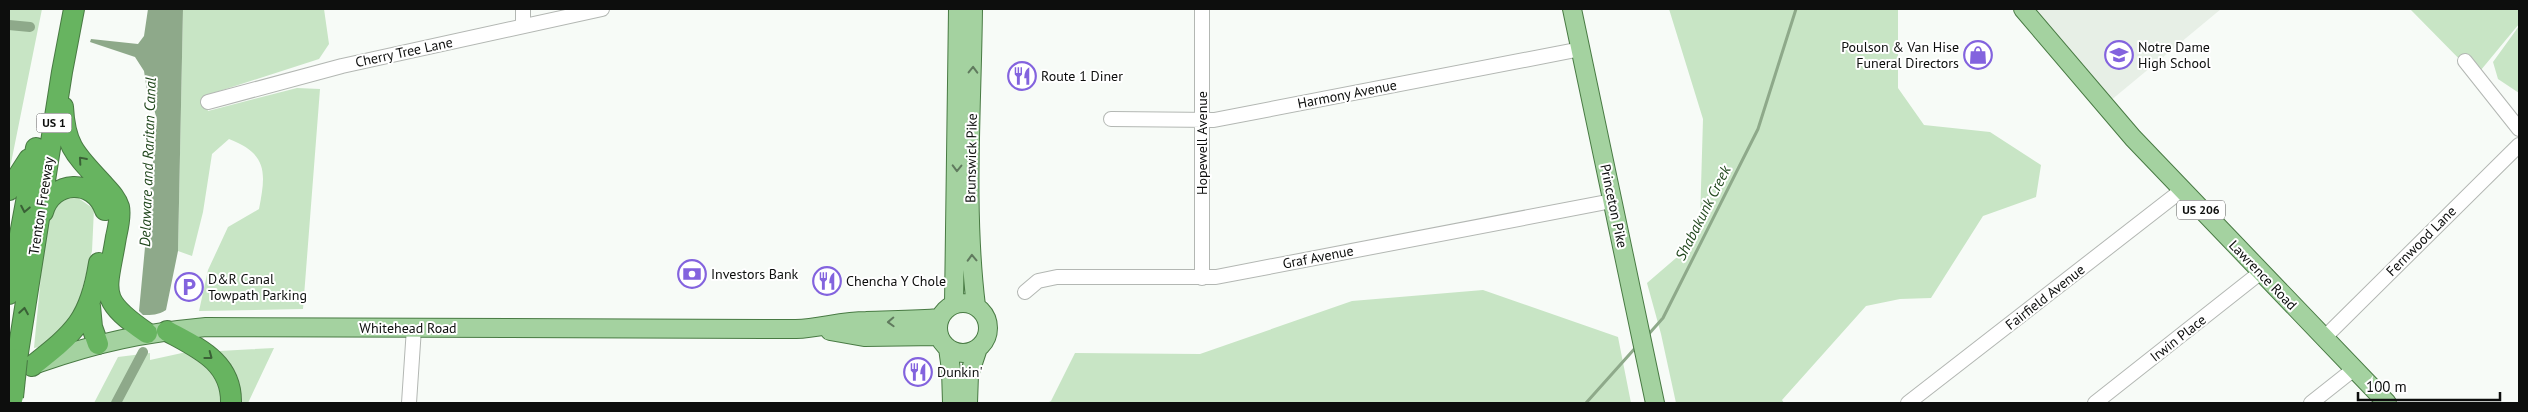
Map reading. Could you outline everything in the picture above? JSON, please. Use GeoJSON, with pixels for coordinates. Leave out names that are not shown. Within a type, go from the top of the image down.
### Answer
{"type":"FeatureCollection","features":[{"type":"Feature","properties":{"kind":"highway","name":"Trenton Freeway"},"geometry":{"type":"LineString","coordinates":[[9,294],[64,9]]}},
{"type":"Feature","properties":{"kind":"highway","name":"Trenton Freeway"},"geometry":{"type":"LineString","coordinates":[[13,400],[19,367],[35,237],[74,9]]}},
{"type":"Feature","properties":{"kind":"highway"},"geometry":{"type":"LineString","coordinates":[[62,72],[64,121],[70,145],[110,192],[118,205],[119,222],[108,293],[115,309],[148,331],[198,348],[218,363],[229,382],[231,403]]}},
{"type":"Feature","properties":{"kind":"highway"},"geometry":{"type":"LineString","coordinates":[[9,190],[24,170],[37,144]]}},
{"type":"Feature","properties":{"kind":"highway"},"geometry":{"type":"LineString","coordinates":[[19,367],[66,338],[80,323],[90,306],[96,288],[106,222],[104,208],[97,196],[83,187],[74,186],[56,191],[45,205],[35,237]]}},
{"type":"Feature","properties":{"kind":"highway"},"geometry":{"type":"LineString","coordinates":[[90,306],[92,327],[98,344]]}},
{"type":"Feature","properties":{"kind":"main road","name":"Brunswick Pike"},"geometry":{"type":"LineString","coordinates":[[958,9],[970,206],[972,275],[976,306]]}},
{"type":"Feature","properties":{"kind":"main road","name":"Brunswick Pike"},"geometry":{"type":"LineString","coordinates":[[954,304],[973,9]]}},
{"type":"Feature","properties":{"kind":"main road","name":"Princeton Pike"},"geometry":{"type":"LineString","coordinates":[[1572,9],[1655,403]]}},
{"type":"Feature","properties":{"kind":"main road","name":"Lawrence Road"},"geometry":{"type":"LineString","coordinates":[[2023,9],[2103,104],[2182,190],[2387,403]]}},
{"type":"Feature","properties":{"kind":"main road"},"geometry":{"type":"LineString","coordinates":[[952,403],[952,370],[942,334],[946,310],[954,304],[962,303],[976,306],[985,315],[988,327],[985,339],[978,348],[968,374],[968,403]]}},
{"type":"Feature","properties":{"kind":"main road","name":"Whitehead Road"},"geometry":{"type":"LineString","coordinates":[[19,367],[148,331],[206,327],[815,328],[865,321],[942,334]]}},
{"type":"Feature","properties":{"kind":"main road"},"geometry":{"type":"LineString","coordinates":[[942,334],[959,354],[978,348]]}},
{"type":"Feature","properties":{"kind":"street"},"geometry":{"type":"LineString","coordinates":[[523,9],[523,26]]}},
{"type":"Feature","properties":{"kind":"street","name":"Cherry Tree Lane"},"geometry":{"type":"LineString","coordinates":[[208,102],[342,66],[602,9]]}},
{"type":"Feature","properties":{"kind":"street","name":"Hopewell Avenue"},"geometry":{"type":"LineString","coordinates":[[1202,9],[1202,278]]}},
{"type":"Feature","properties":{"kind":"street","name":"Harmony Avenue"},"geometry":{"type":"LineString","coordinates":[[1111,119],[1202,120],[1581,49]]}},
{"type":"Feature","properties":{"kind":"street"},"geometry":{"type":"LineString","coordinates":[[2465,61],[2519,129]]}},
{"type":"Feature","properties":{"kind":"street","name":"Fernwood Lane"},"geometry":{"type":"LineString","coordinates":[[2324,338],[2519,145]]}},
{"type":"Feature","properties":{"kind":"street","name":"Fairfield Avenue"},"geometry":{"type":"LineString","coordinates":[[1908,403],[2182,190]]}},
{"type":"Feature","properties":{"kind":"street","name":"Graf Avenue"},"geometry":{"type":"LineString","coordinates":[[1025,292],[1038,281],[1057,276],[1202,278],[1612,201]]}},
{"type":"Feature","properties":{"kind":"street","name":"Irwin Place"},"geometry":{"type":"LineString","coordinates":[[2095,403],[2261,272]]}},
{"type":"Feature","properties":{"kind":"street"},"geometry":{"type":"LineString","coordinates":[[409,403],[414,328]]}},
{"type":"Feature","properties":{"kind":"street"},"geometry":{"type":"LineString","coordinates":[[2311,403],[2354,369]]}},
{"type":"Feature","properties":{"kind":"shaded area"},"geometry":{"type":"Polygon","coordinates":[[[9,9],[42,9],[9,173],[9,9]]]}},
{"type":"Feature","properties":{"kind":"shaded area"},"geometry":{"type":"Polygon","coordinates":[[[148,9],[183,9],[178,251],[166,310],[160,313],[143,315],[139,311],[157,120],[151,98],[148,97],[144,71],[135,57],[90,42],[91,39],[138,44],[144,36],[148,9]]]}},
{"type":"Feature","properties":{"kind":"shaded area"},"geometry":{"type":"Polygon","coordinates":[[[183,9],[324,9],[329,44],[319,59],[204,96],[208,111],[297,88],[320,89],[303,309],[199,311],[208,270],[228,227],[259,209],[263,175],[257,158],[251,151],[229,139],[212,154],[203,212],[192,256],[178,251],[183,9]]]}},
{"type":"Feature","properties":{"kind":"shaded area"},"geometry":{"type":"Polygon","coordinates":[[[1669,9],[1898,9],[1898,88],[1924,125],[1990,132],[2041,165],[2036,197],[1983,216],[1931,298],[1900,299],[1866,306],[1782,400],[1784,403],[1676,403],[1661,334],[1647,283],[1683,252],[1700,221],[1703,119],[1669,9]]]}},
{"type":"Feature","properties":{"kind":"shaded area","name":"Notre Dame High School"},"geometry":{"type":"Polygon","coordinates":[[[2034,9],[2221,9],[2110,101],[2034,9]]]}},
{"type":"Feature","properties":{"kind":"shaded area"},"geometry":{"type":"Polygon","coordinates":[[[2410,9],[2519,9],[2519,24],[2476,76],[2410,9]]]}},
{"type":"Feature","properties":{"kind":"shaded area"},"geometry":{"type":"Polygon","coordinates":[[[2519,26],[2519,93],[2498,79],[2493,62],[2519,26]]]}},
{"type":"Feature","properties":{"kind":"shaded area"},"geometry":{"type":"Polygon","coordinates":[[[71,193],[94,209],[92,251],[76,313],[44,346],[34,348],[47,213],[71,193]]]}},
{"type":"Feature","properties":{"kind":"shaded area"},"geometry":{"type":"Polygon","coordinates":[[[1483,290],[1618,337],[1631,403],[1047,403],[1051,401],[1075,353],[1200,354],[1352,301],[1483,290]]]}},
{"type":"Feature","properties":{"kind":"shaded area"},"geometry":{"type":"Polygon","coordinates":[[[274,348],[248,403],[94,403],[118,357],[150,353],[150,360],[182,353],[274,348]]]}},
{"type":"Feature","properties":{"kind":"waterway","name":"Shabakunk Creek"},"geometry":{"type":"LineString","coordinates":[[1647,336],[1663,318],[1758,129],[1796,9]]}},
{"type":"Feature","properties":{"kind":"waterway"},"geometry":{"type":"LineString","coordinates":[[9,25],[30,27]]}},
{"type":"Feature","properties":{"kind":"waterway","name":"Shabakunk Creek"},"geometry":{"type":"LineString","coordinates":[[1586,403],[1637,346]]}},
{"type":"Feature","properties":{"kind":"waterway","name":"Delaware and Raritan Canal"},"geometry":{"type":"LineString","coordinates":[[116,403],[143,352]]}},
{"type":"Feature","properties":{"kind":"place","name":"Poulson & Van Hise Funeral Directors"},"geometry":{"type":"Point","coordinates":[1978,55]}},
{"type":"Feature","properties":{"kind":"place","name":"Notre Dame High School"},"geometry":{"type":"Point","coordinates":[2119,55]}},
{"type":"Feature","properties":{"kind":"place","name":"Route 1 Diner"},"geometry":{"type":"Point","coordinates":[1022,76]}},
{"type":"Feature","properties":{"kind":"place","name":"Investors Bank"},"geometry":{"type":"Point","coordinates":[692,274]}},
{"type":"Feature","properties":{"kind":"place","name":"Chencha Y Chole"},"geometry":{"type":"Point","coordinates":[827,281]}},
{"type":"Feature","properties":{"kind":"place","name":"D&R Canal Towpath Parking"},"geometry":{"type":"Point","coordinates":[189,287]}},
{"type":"Feature","properties":{"kind":"place","name":"Dunkin'"},"geometry":{"type":"Point","coordinates":[918,372]}}]}
